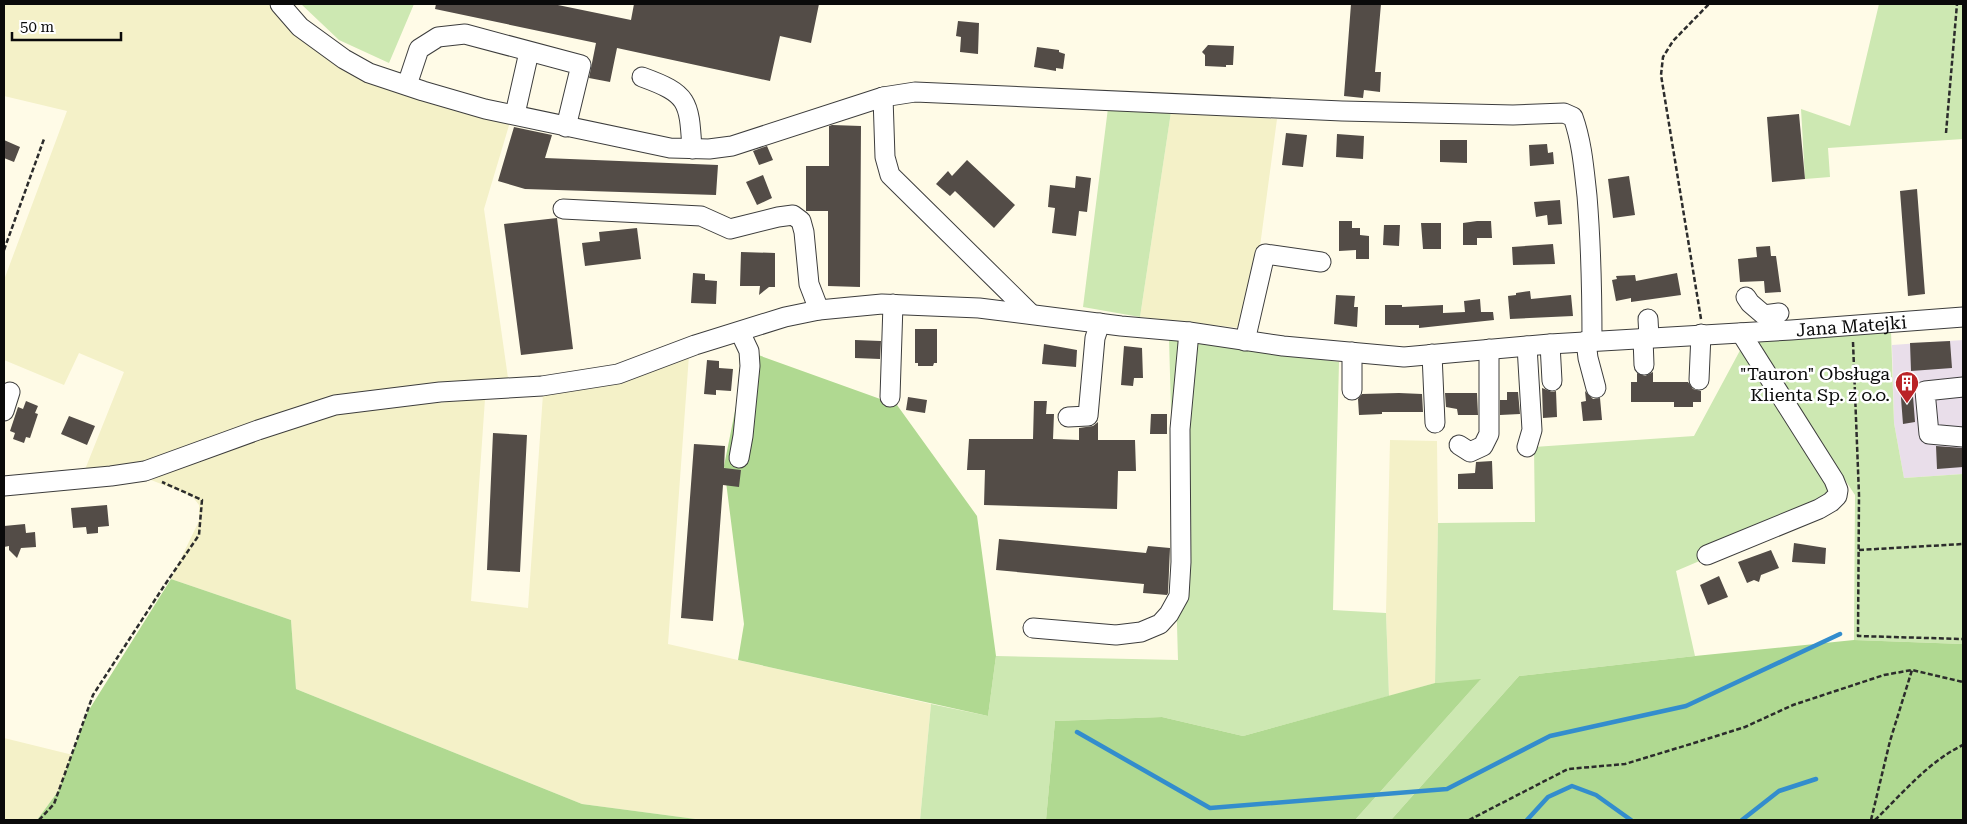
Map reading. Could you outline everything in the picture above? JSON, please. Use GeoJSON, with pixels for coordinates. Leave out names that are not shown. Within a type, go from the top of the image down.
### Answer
{"type":"FeatureCollection","features":[{"type":"Feature","properties":{"kind":"street"},"geometry":{"type":"LineString","coordinates":[[280,4],[300,26],[344,59],[369,73],[485,109],[514,114],[566,128],[670,148],[709,149],[732,146],[883,97],[970,87],[1074,98],[1342,111],[1513,116],[1564,112],[1573,117],[1579,132],[1582,151],[1590,228],[1588,358],[1596,388]]}},
{"type":"Feature","properties":{"kind":"street"},"geometry":{"type":"LineString","coordinates":[[407,85],[419,49],[438,37],[465,34],[581,65],[566,128]]}},
{"type":"Feature","properties":{"kind":"street"},"geometry":{"type":"LineString","coordinates":[[514,114],[530,52]]}},
{"type":"Feature","properties":{"kind":"street"},"geometry":{"type":"LineString","coordinates":[[642,78],[666,86],[681,98],[689,112],[692,148]]}},
{"type":"Feature","properties":{"kind":"street"},"geometry":{"type":"LineString","coordinates":[[883,97],[885,157],[890,176],[1031,314]]}},
{"type":"Feature","properties":{"kind":"street"},"geometry":{"type":"LineString","coordinates":[[563,209],[701,216],[730,229],[793,215],[801,220],[809,284],[819,310]]}},
{"type":"Feature","properties":{"kind":"street"},"geometry":{"type":"LineString","coordinates":[[1246,341],[1265,254],[1321,262]]}},
{"type":"Feature","properties":{"kind":"street"},"geometry":{"type":"LineString","coordinates":[[1746,297],[1769,320]]}},
{"type":"Feature","properties":{"kind":"street"},"geometry":{"type":"LineString","coordinates":[[890,397],[893,304]]}},
{"type":"Feature","properties":{"kind":"street","name":"Jana Matejki"},"geometry":{"type":"LineString","coordinates":[[4,486],[145,471],[258,430],[335,405],[440,392],[533,387],[618,374],[695,345],[785,318],[819,310],[893,304],[980,308],[1189,332],[1246,341],[1404,356],[1589,341],[1741,333],[1769,320],[1852,325],[1963,317]]}},
{"type":"Feature","properties":{"kind":"street"},"geometry":{"type":"LineString","coordinates":[[1644,365],[1648,319]]}},
{"type":"Feature","properties":{"kind":"street"},"geometry":{"type":"LineString","coordinates":[[1068,417],[1088,416],[1095,338],[1100,323]]}},
{"type":"Feature","properties":{"kind":"street"},"geometry":{"type":"LineString","coordinates":[[739,458],[750,366],[749,351],[740,332]]}},
{"type":"Feature","properties":{"kind":"street"},"geometry":{"type":"LineString","coordinates":[[1033,628],[1116,635],[1141,632],[1160,624],[1170,614],[1179,596],[1181,562],[1180,428],[1189,332]]}},
{"type":"Feature","properties":{"kind":"street"},"geometry":{"type":"LineString","coordinates":[[1707,555],[1819,509],[1838,496],[1834,480],[1741,333]]}},
{"type":"Feature","properties":{"kind":"street"},"geometry":{"type":"LineString","coordinates":[[1699,380],[1703,334]]}},
{"type":"Feature","properties":{"kind":"street"},"geometry":{"type":"LineString","coordinates":[[1550,344],[1552,381]]}},
{"type":"Feature","properties":{"kind":"street"},"geometry":{"type":"LineString","coordinates":[[1527,346],[1532,430],[1527,447]]}},
{"type":"Feature","properties":{"kind":"street"},"geometry":{"type":"LineString","coordinates":[[1459,445],[1470,452],[1483,446],[1489,434],[1489,349]]}},
{"type":"Feature","properties":{"kind":"street"},"geometry":{"type":"LineString","coordinates":[[1352,352],[1352,390]]}},
{"type":"Feature","properties":{"kind":"street"},"geometry":{"type":"LineString","coordinates":[[1432,354],[1435,422]]}},
{"type":"Feature","properties":{"kind":"street"},"geometry":{"type":"LineString","coordinates":[[1963,387],[1925,391],[1929,434],[1963,437]]}},
{"type":"Feature","properties":{"kind":"street"},"geometry":{"type":"LineString","coordinates":[[4,411],[10,392]]}},
{"type":"Feature","properties":{"kind":"path"},"geometry":{"type":"LineString","coordinates":[[1703,334],[1661,75],[1663,57],[1673,41],[1709,4]]}},
{"type":"Feature","properties":{"kind":"path"},"geometry":{"type":"LineString","coordinates":[[1946,133],[1956,4]]}},
{"type":"Feature","properties":{"kind":"path"},"geometry":{"type":"LineString","coordinates":[[4,250],[44,139]]}},
{"type":"Feature","properties":{"kind":"path"},"geometry":{"type":"LineString","coordinates":[[1852,325],[1859,495],[1858,636],[1963,639]]}},
{"type":"Feature","properties":{"kind":"path"},"geometry":{"type":"LineString","coordinates":[[40,820],[54,804],[93,695],[199,535],[202,500],[161,482],[145,471]]}},
{"type":"Feature","properties":{"kind":"path"},"geometry":{"type":"LineString","coordinates":[[1859,550],[1963,544]]}},
{"type":"Feature","properties":{"kind":"path"},"geometry":{"type":"LineString","coordinates":[[1469,820],[1568,769],[1625,764],[1745,727],[1793,705],[1884,675],[1912,670],[1963,682]]}},
{"type":"Feature","properties":{"kind":"path"},"geometry":{"type":"LineString","coordinates":[[1871,820],[1890,740],[1912,670]]}},
{"type":"Feature","properties":{"kind":"path"},"geometry":{"type":"LineString","coordinates":[[1875,820],[1922,774],[1951,751],[1963,745]]}},
{"type":"Feature","properties":{"kind":"shaded area"},"geometry":{"type":"Polygon","coordinates":[[[4,4],[297,4],[291,14],[328,50],[513,112],[484,209],[508,378],[482,384],[329,398],[145,464],[84,472],[124,372],[79,353],[64,385],[4,360],[4,280],[67,111],[4,96],[4,4]]]}},
{"type":"Feature","properties":{"kind":"shaded area"},"geometry":{"type":"Polygon","coordinates":[[[1171,112],[1277,119],[1249,329],[1140,317],[1171,112]]]}},
{"type":"Feature","properties":{"kind":"shaded area"},"geometry":{"type":"Polygon","coordinates":[[[1963,340],[1963,474],[1904,478],[1894,423],[1892,345],[1963,340]]]}},
{"type":"Feature","properties":{"kind":"shaded area"},"geometry":{"type":"Polygon","coordinates":[[[689,355],[668,644],[931,704],[920,820],[703,820],[582,804],[296,689],[291,620],[171,579],[199,521],[199,505],[192,496],[151,480],[204,456],[336,411],[485,399],[471,601],[528,608],[543,394],[628,381],[689,355]]]}},
{"type":"Feature","properties":{"kind":"shaded area"},"geometry":{"type":"Polygon","coordinates":[[[1390,440],[1437,441],[1438,523],[1435,683],[1389,696],[1386,613],[1390,440]]]}},
{"type":"Feature","properties":{"kind":"shaded area"},"geometry":{"type":"Polygon","coordinates":[[[4,738],[73,755],[59,790],[37,820],[4,820],[4,738]]]}},
{"type":"Feature","properties":{"kind":"green space"},"geometry":{"type":"Polygon","coordinates":[[[301,4],[414,4],[389,63],[339,40],[301,4]]]}},
{"type":"Feature","properties":{"kind":"green space"},"geometry":{"type":"Polygon","coordinates":[[[1879,4],[1963,4],[1963,139],[1828,148],[1830,177],[1805,179],[1801,109],[1850,126],[1879,4]]]}},
{"type":"Feature","properties":{"kind":"green space"},"geometry":{"type":"Polygon","coordinates":[[[1108,108],[1171,112],[1140,317],[1083,307],[1108,108]]]}},
{"type":"Feature","properties":{"kind":"green space"},"geometry":{"type":"Polygon","coordinates":[[[1891,330],[1894,423],[1904,478],[1963,474],[1963,644],[1854,640],[1855,495],[1752,339],[1891,330]]]}},
{"type":"Feature","properties":{"kind":"green space"},"geometry":{"type":"Polygon","coordinates":[[[1169,339],[1339,362],[1333,610],[1386,613],[1389,696],[1243,736],[1162,717],[1055,721],[1046,820],[920,820],[931,704],[988,716],[996,656],[1178,660],[1169,339]]]}},
{"type":"Feature","properties":{"kind":"green space"},"geometry":{"type":"Polygon","coordinates":[[[1744,343],[1845,499],[1676,571],[1695,656],[1519,676],[1391,820],[1355,820],[1480,680],[1435,683],[1438,523],[1535,522],[1534,447],[1694,436],[1744,343]]]}},
{"type":"Feature","properties":{"kind":"green space"},"geometry":{"type":"Polygon","coordinates":[[[747,351],[897,405],[977,516],[996,656],[988,716],[738,660],[744,624],[724,466],[747,351]]]}},
{"type":"Feature","properties":{"kind":"green space"},"geometry":{"type":"Polygon","coordinates":[[[171,579],[291,620],[296,689],[582,804],[703,820],[37,820],[59,790],[87,713],[171,579]]]}},
{"type":"Feature","properties":{"kind":"green space"},"geometry":{"type":"Polygon","coordinates":[[[1854,640],[1963,644],[1963,820],[1391,820],[1519,676],[1854,640]]]}},
{"type":"Feature","properties":{"kind":"green space"},"geometry":{"type":"Polygon","coordinates":[[[1481,679],[1355,820],[1046,820],[1055,721],[1162,717],[1243,736],[1435,683],[1481,679]]]}},
{"type":"Feature","properties":{"kind":"building"},"geometry":{"type":"Polygon","coordinates":[[[436,4],[553,4],[631,20],[634,4],[819,4],[811,43],[780,36],[770,81],[617,48],[610,82],[589,78],[596,43],[435,9],[436,4]]]}},
{"type":"Feature","properties":{"kind":"building"},"geometry":{"type":"Polygon","coordinates":[[[1351,4],[1381,4],[1375,72],[1381,72],[1380,92],[1364,90],[1363,98],[1344,96],[1351,4]]]}},
{"type":"Feature","properties":{"kind":"building"},"geometry":{"type":"Polygon","coordinates":[[[958,21],[979,23],[978,54],[960,52],[961,37],[956,36],[958,21]]]}},
{"type":"Feature","properties":{"kind":"building"},"geometry":{"type":"Polygon","coordinates":[[[1208,45],[1234,46],[1233,65],[1226,65],[1226,67],[1205,66],[1205,55],[1202,52],[1208,45]]]}},
{"type":"Feature","properties":{"kind":"building"},"geometry":{"type":"Polygon","coordinates":[[[1037,47],[1059,50],[1059,52],[1065,54],[1063,69],[1056,68],[1056,71],[1034,67],[1037,47]]]}},
{"type":"Feature","properties":{"kind":"building"},"geometry":{"type":"Polygon","coordinates":[[[1799,114],[1805,179],[1772,182],[1767,117],[1799,114]]]}},
{"type":"Feature","properties":{"kind":"building"},"geometry":{"type":"Polygon","coordinates":[[[829,126],[861,126],[860,287],[828,286],[828,211],[806,211],[806,166],[829,166],[829,126]]]}},
{"type":"Feature","properties":{"kind":"building"},"geometry":{"type":"Polygon","coordinates":[[[514,127],[552,135],[545,158],[718,165],[716,195],[525,189],[498,181],[514,127]]]}},
{"type":"Feature","properties":{"kind":"building"},"geometry":{"type":"Polygon","coordinates":[[[1286,133],[1307,135],[1303,167],[1282,165],[1286,133]]]}},
{"type":"Feature","properties":{"kind":"building"},"geometry":{"type":"Polygon","coordinates":[[[1337,134],[1364,136],[1363,159],[1336,157],[1337,134]]]}},
{"type":"Feature","properties":{"kind":"building"},"geometry":{"type":"Polygon","coordinates":[[[4,140],[20,147],[14,162],[4,158],[4,140]]]}},
{"type":"Feature","properties":{"kind":"building"},"geometry":{"type":"Polygon","coordinates":[[[1440,140],[1467,140],[1467,163],[1440,162],[1440,140]]]}},
{"type":"Feature","properties":{"kind":"building"},"geometry":{"type":"Polygon","coordinates":[[[1547,144],[1548,153],[1553,152],[1554,164],[1530,166],[1529,145],[1547,144]]]}},
{"type":"Feature","properties":{"kind":"building"},"geometry":{"type":"Polygon","coordinates":[[[767,146],[773,160],[759,165],[753,151],[767,146]]]}},
{"type":"Feature","properties":{"kind":"building"},"geometry":{"type":"Polygon","coordinates":[[[967,160],[1015,205],[994,228],[955,191],[950,196],[936,184],[948,171],[952,176],[967,160]]]}},
{"type":"Feature","properties":{"kind":"building"},"geometry":{"type":"Polygon","coordinates":[[[763,175],[772,198],[757,205],[746,182],[763,175]]]}},
{"type":"Feature","properties":{"kind":"building"},"geometry":{"type":"Polygon","coordinates":[[[1076,176],[1091,178],[1087,212],[1079,211],[1076,236],[1052,233],[1055,208],[1048,207],[1050,185],[1075,188],[1076,176]]]}},
{"type":"Feature","properties":{"kind":"building"},"geometry":{"type":"Polygon","coordinates":[[[1629,176],[1635,215],[1613,218],[1608,179],[1629,176]]]}},
{"type":"Feature","properties":{"kind":"building"},"geometry":{"type":"Polygon","coordinates":[[[1917,189],[1925,294],[1908,296],[1900,191],[1917,189]]]}},
{"type":"Feature","properties":{"kind":"building"},"geometry":{"type":"Polygon","coordinates":[[[1560,200],[1562,224],[1548,225],[1547,215],[1536,217],[1534,202],[1560,200]]]}},
{"type":"Feature","properties":{"kind":"building"},"geometry":{"type":"Polygon","coordinates":[[[557,218],[573,349],[521,355],[504,224],[557,218]]]}},
{"type":"Feature","properties":{"kind":"building"},"geometry":{"type":"Polygon","coordinates":[[[1339,221],[1352,221],[1352,228],[1360,228],[1360,235],[1369,236],[1369,259],[1356,259],[1356,250],[1339,251],[1339,221]]]}},
{"type":"Feature","properties":{"kind":"building"},"geometry":{"type":"Polygon","coordinates":[[[1491,221],[1492,238],[1477,238],[1477,245],[1463,245],[1463,223],[1491,221]]]}},
{"type":"Feature","properties":{"kind":"building"},"geometry":{"type":"Polygon","coordinates":[[[1421,223],[1441,223],[1441,249],[1423,249],[1421,223]]]}},
{"type":"Feature","properties":{"kind":"building"},"geometry":{"type":"Polygon","coordinates":[[[1384,225],[1400,225],[1399,246],[1383,245],[1384,225]]]}},
{"type":"Feature","properties":{"kind":"building"},"geometry":{"type":"Polygon","coordinates":[[[637,228],[641,259],[585,266],[582,243],[600,241],[599,232],[637,228]]]}},
{"type":"Feature","properties":{"kind":"building"},"geometry":{"type":"Polygon","coordinates":[[[1553,244],[1555,264],[1513,265],[1512,247],[1553,244]]]}},
{"type":"Feature","properties":{"kind":"building"},"geometry":{"type":"Polygon","coordinates":[[[1770,246],[1771,256],[1776,256],[1781,292],[1765,293],[1764,281],[1740,282],[1738,259],[1757,257],[1756,247],[1770,246]]]}},
{"type":"Feature","properties":{"kind":"building"},"geometry":{"type":"Polygon","coordinates":[[[741,252],[775,253],[775,287],[769,287],[759,295],[760,286],[740,286],[741,252]]]}},
{"type":"Feature","properties":{"kind":"building"},"geometry":{"type":"Polygon","coordinates":[[[693,273],[705,274],[705,280],[717,281],[716,304],[691,303],[693,273]]]}},
{"type":"Feature","properties":{"kind":"building"},"geometry":{"type":"Polygon","coordinates":[[[1677,273],[1681,295],[1631,302],[1631,298],[1616,301],[1612,280],[1617,279],[1616,276],[1635,275],[1636,281],[1677,273]]]}},
{"type":"Feature","properties":{"kind":"building"},"geometry":{"type":"Polygon","coordinates":[[[1530,291],[1531,299],[1571,295],[1573,316],[1510,319],[1508,296],[1530,291]]]}},
{"type":"Feature","properties":{"kind":"building"},"geometry":{"type":"Polygon","coordinates":[[[1336,295],[1355,296],[1354,307],[1358,307],[1357,327],[1334,324],[1336,295]]]}},
{"type":"Feature","properties":{"kind":"building"},"geometry":{"type":"Polygon","coordinates":[[[1480,299],[1481,312],[1493,312],[1494,320],[1419,328],[1419,325],[1385,325],[1385,305],[1402,305],[1402,307],[1443,305],[1443,313],[1465,312],[1464,301],[1480,299]]]}},
{"type":"Feature","properties":{"kind":"building"},"geometry":{"type":"Polygon","coordinates":[[[915,329],[937,329],[937,363],[934,363],[933,366],[918,366],[918,363],[915,363],[915,329]]]}},
{"type":"Feature","properties":{"kind":"building"},"geometry":{"type":"Polygon","coordinates":[[[855,340],[881,341],[880,359],[855,358],[855,340]]]}},
{"type":"Feature","properties":{"kind":"building"},"geometry":{"type":"Polygon","coordinates":[[[1950,341],[1952,368],[1911,371],[1910,343],[1950,341]]]}},
{"type":"Feature","properties":{"kind":"building"},"geometry":{"type":"Polygon","coordinates":[[[1044,344],[1077,350],[1076,367],[1042,364],[1044,344]]]}},
{"type":"Feature","properties":{"kind":"building"},"geometry":{"type":"Polygon","coordinates":[[[1124,346],[1142,348],[1143,378],[1134,378],[1133,386],[1121,385],[1124,346]]]}},
{"type":"Feature","properties":{"kind":"building"},"geometry":{"type":"Polygon","coordinates":[[[707,360],[719,361],[719,368],[733,369],[731,391],[716,390],[716,395],[704,394],[707,360]]]}},
{"type":"Feature","properties":{"kind":"building"},"geometry":{"type":"Polygon","coordinates":[[[1653,372],[1653,382],[1688,382],[1693,389],[1701,391],[1701,402],[1693,402],[1693,407],[1674,407],[1674,402],[1631,402],[1631,382],[1637,382],[1637,373],[1645,376],[1653,372]]]}},
{"type":"Feature","properties":{"kind":"building","name":"\"Tauron\" Obsługa Klienta Sp. z o.o."},"geometry":{"type":"Polygon","coordinates":[[[1912,383],[1915,422],[1903,424],[1900,385],[1912,383]]]}},
{"type":"Feature","properties":{"kind":"building"},"geometry":{"type":"Polygon","coordinates":[[[1542,388],[1552,392],[1556,391],[1557,417],[1543,418],[1542,388]]]}},
{"type":"Feature","properties":{"kind":"building"},"geometry":{"type":"Polygon","coordinates":[[[1585,391],[1593,399],[1600,398],[1602,420],[1583,421],[1581,402],[1586,401],[1585,391]]]}},
{"type":"Feature","properties":{"kind":"building"},"geometry":{"type":"Polygon","coordinates":[[[1507,392],[1518,392],[1520,414],[1500,415],[1500,400],[1507,400],[1507,392]]]}},
{"type":"Feature","properties":{"kind":"building"},"geometry":{"type":"Polygon","coordinates":[[[1445,393],[1477,393],[1478,415],[1458,415],[1457,409],[1446,407],[1445,393]]]}},
{"type":"Feature","properties":{"kind":"building"},"geometry":{"type":"Polygon","coordinates":[[[1362,394],[1422,394],[1423,412],[1382,412],[1382,414],[1359,415],[1358,399],[1362,394]]]}},
{"type":"Feature","properties":{"kind":"building"},"geometry":{"type":"Polygon","coordinates":[[[908,397],[927,400],[925,413],[906,410],[908,397]]]}},
{"type":"Feature","properties":{"kind":"building"},"geometry":{"type":"Polygon","coordinates":[[[26,401],[38,406],[35,413],[38,414],[30,438],[26,437],[24,443],[13,439],[15,433],[10,431],[18,407],[23,409],[26,401]]]}},
{"type":"Feature","properties":{"kind":"building"},"geometry":{"type":"Polygon","coordinates":[[[1034,401],[1047,401],[1046,414],[1054,414],[1053,439],[1079,440],[1079,428],[1093,426],[1098,422],[1098,440],[1135,440],[1136,471],[1118,471],[1117,509],[984,505],[985,470],[967,470],[969,439],[1033,439],[1034,401]]]}},
{"type":"Feature","properties":{"kind":"building"},"geometry":{"type":"Polygon","coordinates":[[[1151,414],[1167,414],[1167,434],[1150,434],[1151,414]]]}},
{"type":"Feature","properties":{"kind":"building"},"geometry":{"type":"Polygon","coordinates":[[[69,416],[95,426],[87,445],[61,434],[69,416]]]}},
{"type":"Feature","properties":{"kind":"building"},"geometry":{"type":"Polygon","coordinates":[[[493,433],[527,435],[520,572],[487,570],[493,433]]]}},
{"type":"Feature","properties":{"kind":"building"},"geometry":{"type":"Polygon","coordinates":[[[694,444],[725,446],[724,468],[741,470],[739,487],[723,485],[713,621],[681,618],[694,444]]]}},
{"type":"Feature","properties":{"kind":"building"},"geometry":{"type":"Polygon","coordinates":[[[1936,446],[1963,448],[1963,467],[1937,469],[1936,446]]]}},
{"type":"Feature","properties":{"kind":"building"},"geometry":{"type":"Polygon","coordinates":[[[1492,461],[1493,489],[1458,489],[1458,474],[1475,473],[1476,462],[1492,461]]]}},
{"type":"Feature","properties":{"kind":"building"},"geometry":{"type":"Polygon","coordinates":[[[107,505],[109,526],[98,527],[98,533],[87,534],[86,527],[73,528],[71,508],[107,505]]]}},
{"type":"Feature","properties":{"kind":"building"},"geometry":{"type":"Polygon","coordinates":[[[25,524],[26,533],[35,532],[36,547],[21,548],[17,558],[9,550],[9,546],[4,547],[4,526],[25,524]]]}},
{"type":"Feature","properties":{"kind":"building"},"geometry":{"type":"Polygon","coordinates":[[[999,539],[1146,553],[1148,546],[1170,548],[1168,593],[1167,595],[1143,593],[1144,584],[996,570],[999,539]]]}},
{"type":"Feature","properties":{"kind":"building"},"geometry":{"type":"Polygon","coordinates":[[[1794,543],[1826,548],[1825,564],[1792,562],[1794,543]]]}},
{"type":"Feature","properties":{"kind":"building"},"geometry":{"type":"Polygon","coordinates":[[[1771,550],[1779,568],[1761,575],[1759,582],[1754,580],[1747,583],[1738,562],[1771,550]]]}},
{"type":"Feature","properties":{"kind":"building"},"geometry":{"type":"Polygon","coordinates":[[[1719,576],[1728,597],[1708,605],[1700,585],[1719,576]]]}},
{"type":"Feature","properties":{"kind":"waterway"},"geometry":{"type":"LineString","coordinates":[[1077,732],[1210,808],[1447,789],[1550,736],[1686,706],[1840,634]]}},
{"type":"Feature","properties":{"kind":"waterway"},"geometry":{"type":"LineString","coordinates":[[1742,820],[1779,791],[1816,779]]}},
{"type":"Feature","properties":{"kind":"waterway"},"geometry":{"type":"LineString","coordinates":[[1527,820],[1548,797],[1572,786],[1596,795],[1631,820]]}},
{"type":"Feature","properties":{"kind":"place","name":"\"Tauron\" Obsługa Klienta Sp. z o.o."},"geometry":{"type":"Point","coordinates":[1907,404]}}]}
